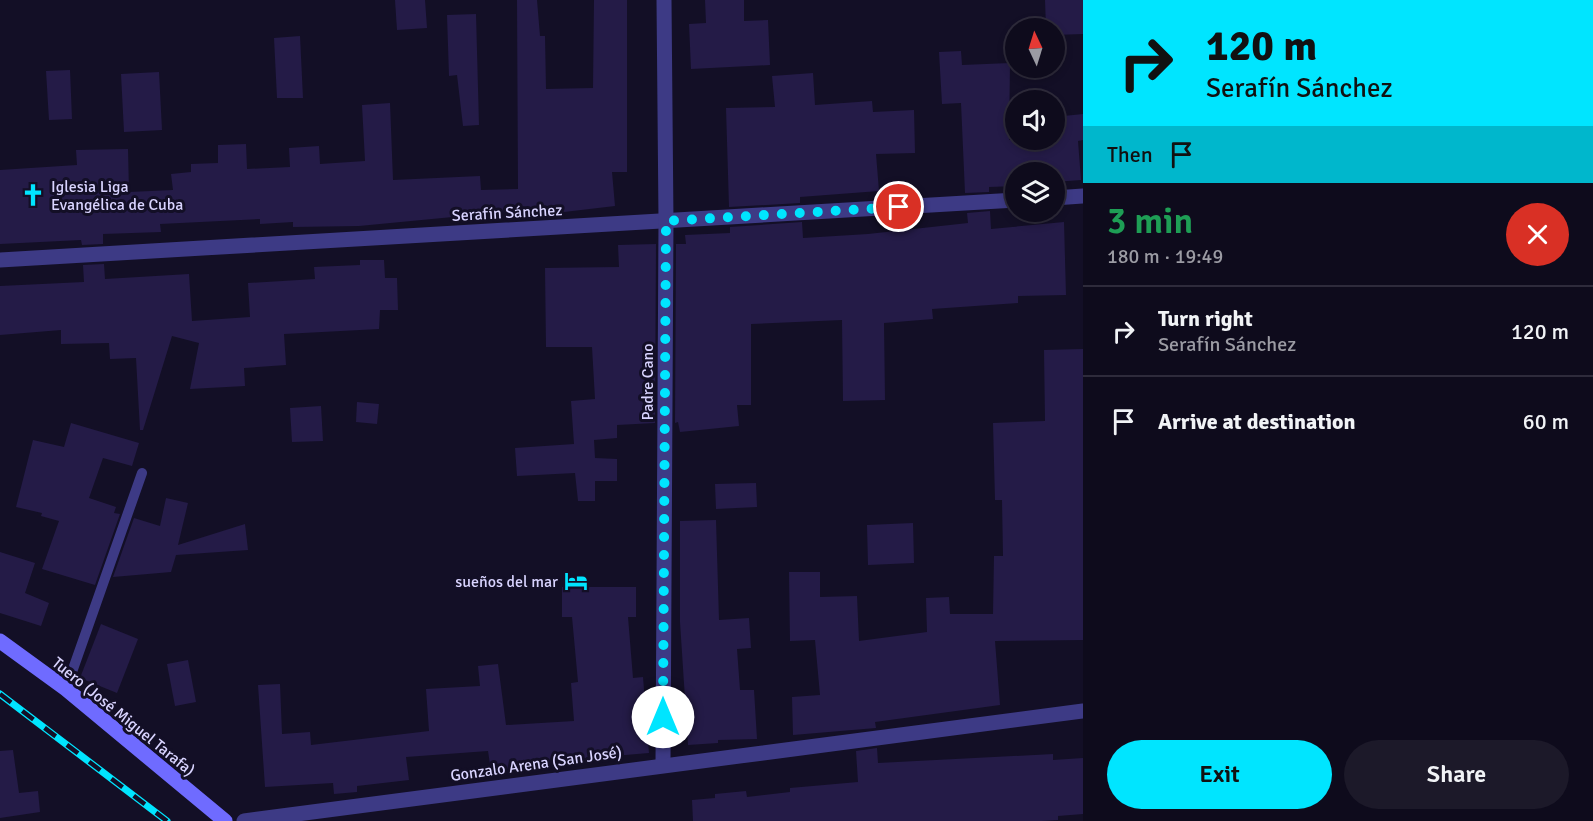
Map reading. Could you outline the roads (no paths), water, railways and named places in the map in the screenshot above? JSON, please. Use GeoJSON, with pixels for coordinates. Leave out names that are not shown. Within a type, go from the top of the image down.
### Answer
{"type":"FeatureCollection","features":[{"type":"Feature","properties":{"kind":"main road","name":"Tuero (José Miguel Tarafa)"},"geometry":{"type":"LineString","coordinates":[[0,641],[66,689],[225,821]]}},
{"type":"Feature","properties":{"kind":"street","name":"Padre Cano"},"geometry":{"type":"LineString","coordinates":[[663,764],[666,221],[664,0]]}},
{"type":"Feature","properties":{"kind":"street"},"geometry":{"type":"LineString","coordinates":[[1065,197],[1083,196]]}},
{"type":"Feature","properties":{"kind":"street","name":"Serafín Sánchez"},"geometry":{"type":"LineString","coordinates":[[0,260],[1005,201]]}},
{"type":"Feature","properties":{"kind":"street","name":"Gonzalo Arena (San José)"},"geometry":{"type":"LineString","coordinates":[[244,821],[663,764],[1083,711]]}},
{"type":"Feature","properties":{"kind":"lane"},"geometry":{"type":"LineString","coordinates":[[66,689],[142,473]]}},
{"type":"Feature","properties":{"kind":"railway"},"geometry":{"type":"LineString","coordinates":[[0,694],[167,821]]}},
{"type":"Feature","properties":{"kind":"place","name":"Iglesia Liga Evangélica de Cuba"},"geometry":{"type":"Point","coordinates":[33,195]}},
{"type":"Feature","properties":{"kind":"place","name":"sueños del mar"},"geometry":{"type":"Point","coordinates":[576,581]}}]}
